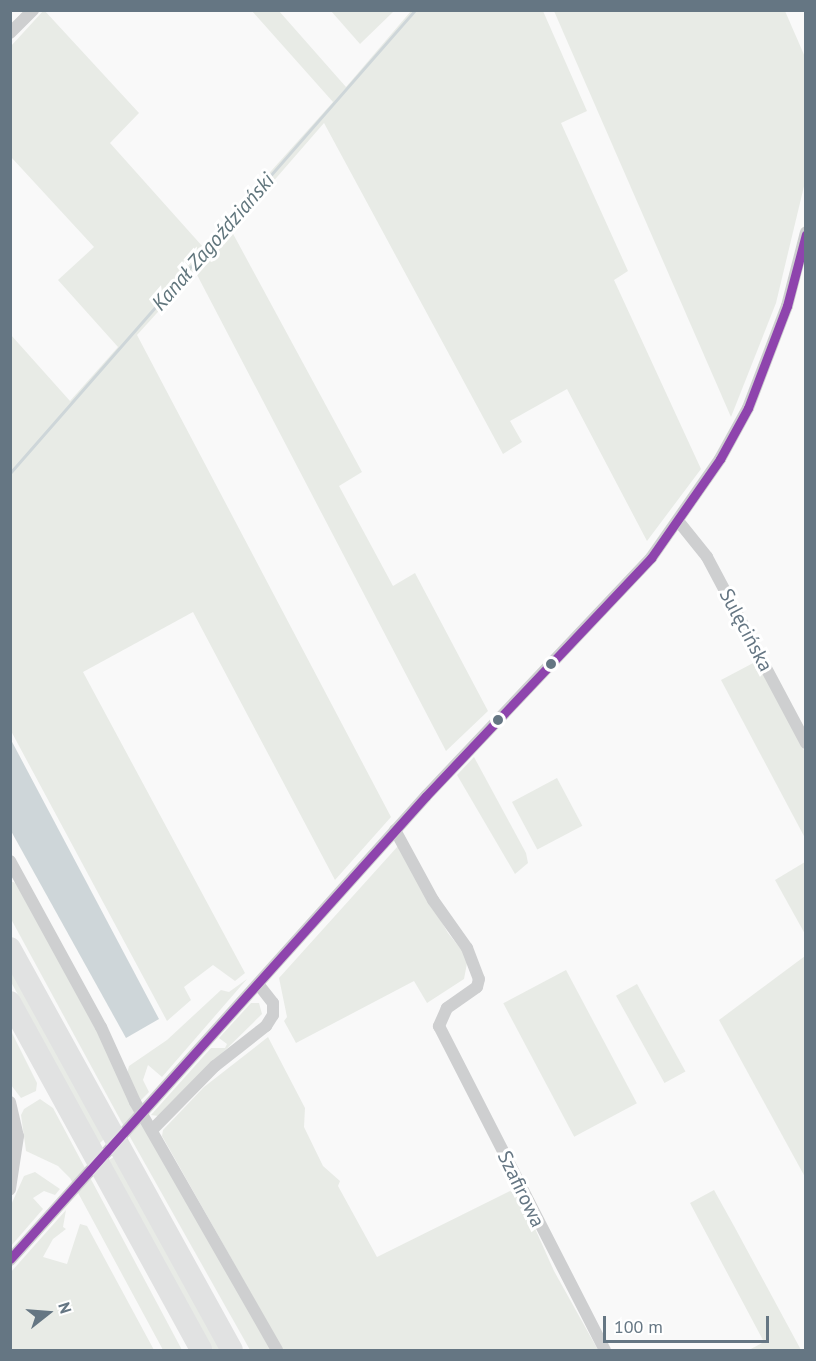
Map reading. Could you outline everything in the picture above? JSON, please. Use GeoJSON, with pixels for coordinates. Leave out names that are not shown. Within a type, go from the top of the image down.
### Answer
{"type":"FeatureCollection","features":[{"type":"Feature","properties":{"kind":"highway"},"geometry":{"type":"LineString","coordinates":[[10,948],[232,1350]]}},
{"type":"Feature","properties":{"kind":"highway"},"geometry":{"type":"LineString","coordinates":[[10,1002],[201,1350]]}},
{"type":"Feature","properties":{"kind":"street"},"geometry":{"type":"LineString","coordinates":[[10,33],[33,10]]}},
{"type":"Feature","properties":{"kind":"street"},"geometry":{"type":"LineString","coordinates":[[10,1260],[395,830],[628,584],[679,522],[730,442],[759,384],[788,306],[806,232]]}},
{"type":"Feature","properties":{"kind":"street","name":"Sulęcińska"},"geometry":{"type":"LineString","coordinates":[[679,522],[707,557],[806,743]]}},
{"type":"Feature","properties":{"kind":"street","name":"Szafirowa"},"geometry":{"type":"LineString","coordinates":[[395,830],[433,900],[467,948],[479,979],[477,987],[447,1008],[439,1026],[605,1350]]}},
{"type":"Feature","properties":{"kind":"street"},"geometry":{"type":"LineString","coordinates":[[10,861],[152,1130],[277,1350]]}},
{"type":"Feature","properties":{"kind":"street"},"geometry":{"type":"LineString","coordinates":[[152,1130],[215,1066],[266,1026],[273,1015],[273,1003],[258,984]]}},
{"type":"Feature","properties":{"kind":"street"},"geometry":{"type":"LineString","coordinates":[[10,1102],[18,1136],[10,1189]]}},
{"type":"Feature","properties":{"kind":"shaded area"},"geometry":{"type":"Polygon","coordinates":[[[44,10],[139,113],[110,143],[203,247],[333,102],[252,11],[279,11],[346,87],[411,11],[543,11],[587,111],[561,123],[628,271],[614,280],[701,469],[647,541],[567,389],[510,421],[522,442],[503,454],[324,123],[231,230],[362,472],[339,486],[393,586],[415,573],[488,711],[446,751],[195,271],[137,335],[391,817],[335,880],[193,612],[83,672],[245,973],[235,981],[213,965],[184,987],[191,1000],[167,1021],[11,731],[11,335],[70,401],[118,347],[58,280],[94,247],[11,157],[11,46],[44,10]]]}},
{"type":"Feature","properties":{"kind":"shaded area"},"geometry":{"type":"Polygon","coordinates":[[[331,11],[394,11],[360,44],[331,11]]]}},
{"type":"Feature","properties":{"kind":"shaded area"},"geometry":{"type":"Polygon","coordinates":[[[554,11],[785,11],[805,57],[805,182],[776,303],[731,417],[554,11]]]}},
{"type":"Feature","properties":{"kind":"shaded area"},"geometry":{"type":"Polygon","coordinates":[[[757,661],[805,752],[805,838],[721,680],[757,661]]]}},
{"type":"Feature","properties":{"kind":"shaded area"},"geometry":{"type":"Polygon","coordinates":[[[10,738],[159,1019],[126,1038],[11,831],[10,738]]]}},
{"type":"Feature","properties":{"kind":"shaded area"},"geometry":{"type":"Polygon","coordinates":[[[474,757],[526,853],[528,863],[515,874],[457,775],[474,757]]]}},
{"type":"Feature","properties":{"kind":"shaded area"},"geometry":{"type":"Polygon","coordinates":[[[557,778],[582,826],[537,850],[512,802],[557,778]]]}},
{"type":"Feature","properties":{"kind":"shaded area"},"geometry":{"type":"Polygon","coordinates":[[[398,846],[448,933],[468,958],[464,979],[427,1003],[414,981],[296,1043],[284,1021],[287,1017],[279,978],[398,846]]]}},
{"type":"Feature","properties":{"kind":"shaded area"},"geometry":{"type":"Polygon","coordinates":[[[805,862],[805,934],[775,880],[805,862]]]}},
{"type":"Feature","properties":{"kind":"shaded area"},"geometry":{"type":"Polygon","coordinates":[[[10,881],[16,883],[271,1350],[250,1350],[121,1121],[11,919],[10,881]]]}},
{"type":"Feature","properties":{"kind":"shaded area"},"geometry":{"type":"Polygon","coordinates":[[[805,956],[805,1177],[719,1020],[805,956]]]}},
{"type":"Feature","properties":{"kind":"shaded area"},"geometry":{"type":"Polygon","coordinates":[[[10,969],[104,1139],[99,1144],[11,982],[10,969]]]}},
{"type":"Feature","properties":{"kind":"shaded area"},"geometry":{"type":"Polygon","coordinates":[[[566,970],[637,1103],[574,1137],[503,1003],[566,970]]]}},
{"type":"Feature","properties":{"kind":"shaded area"},"geometry":{"type":"Polygon","coordinates":[[[247,979],[162,1077],[148,1065],[143,1080],[149,1092],[140,1101],[127,1074],[129,1066],[167,1040],[221,990],[229,992],[247,979]]]}},
{"type":"Feature","properties":{"kind":"shaded area"},"geometry":{"type":"Polygon","coordinates":[[[637,984],[685,1071],[664,1083],[616,996],[637,984]]]}},
{"type":"Feature","properties":{"kind":"shaded area"},"geometry":{"type":"Polygon","coordinates":[[[251,1003],[259,1003],[262,1014],[158,1116],[151,1115],[211,1048],[225,1048],[227,1044],[219,1038],[251,1003]]]}},
{"type":"Feature","properties":{"kind":"shaded area"},"geometry":{"type":"Polygon","coordinates":[[[11,1031],[37,1083],[36,1091],[21,1098],[11,1085],[11,1031]]]}},
{"type":"Feature","properties":{"kind":"shaded area"},"geometry":{"type":"Polygon","coordinates":[[[268,1037],[305,1108],[304,1127],[323,1166],[340,1181],[338,1186],[377,1257],[510,1191],[520,1195],[554,1271],[598,1350],[283,1350],[162,1136],[163,1130],[204,1087],[268,1037]]]}},
{"type":"Feature","properties":{"kind":"shaded area"},"geometry":{"type":"Polygon","coordinates":[[[40,1099],[53,1108],[182,1350],[163,1350],[70,1178],[58,1166],[26,1151],[21,1115],[24,1109],[40,1099]]]}},
{"type":"Feature","properties":{"kind":"shaded area"},"geometry":{"type":"Polygon","coordinates":[[[114,1157],[221,1349],[213,1350],[108,1160],[114,1157]]]}},
{"type":"Feature","properties":{"kind":"shaded area"},"geometry":{"type":"Polygon","coordinates":[[[35,1172],[60,1189],[55,1195],[44,1191],[33,1198],[43,1209],[11,1246],[11,1205],[24,1176],[35,1172]]]}},
{"type":"Feature","properties":{"kind":"shaded area"},"geometry":{"type":"Polygon","coordinates":[[[714,1190],[801,1350],[749,1350],[764,1342],[690,1203],[714,1190]]]}},
{"type":"Feature","properties":{"kind":"shaded area"},"geometry":{"type":"Polygon","coordinates":[[[66,1210],[63,1227],[66,1229],[53,1239],[43,1257],[67,1264],[80,1224],[87,1226],[154,1350],[11,1350],[11,1272],[66,1210]]]}},
{"type":"Feature","properties":{"kind":"waterway","name":"Kanał Zagoździański"},"geometry":{"type":"LineString","coordinates":[[10,473],[415,10]]}},
{"type":"Feature","properties":{"kind":"transit line"},"geometry":{"type":"LineString","coordinates":[[10,1259],[426,796],[651,558],[720,459],[748,408],[787,306],[806,234]]}}]}
